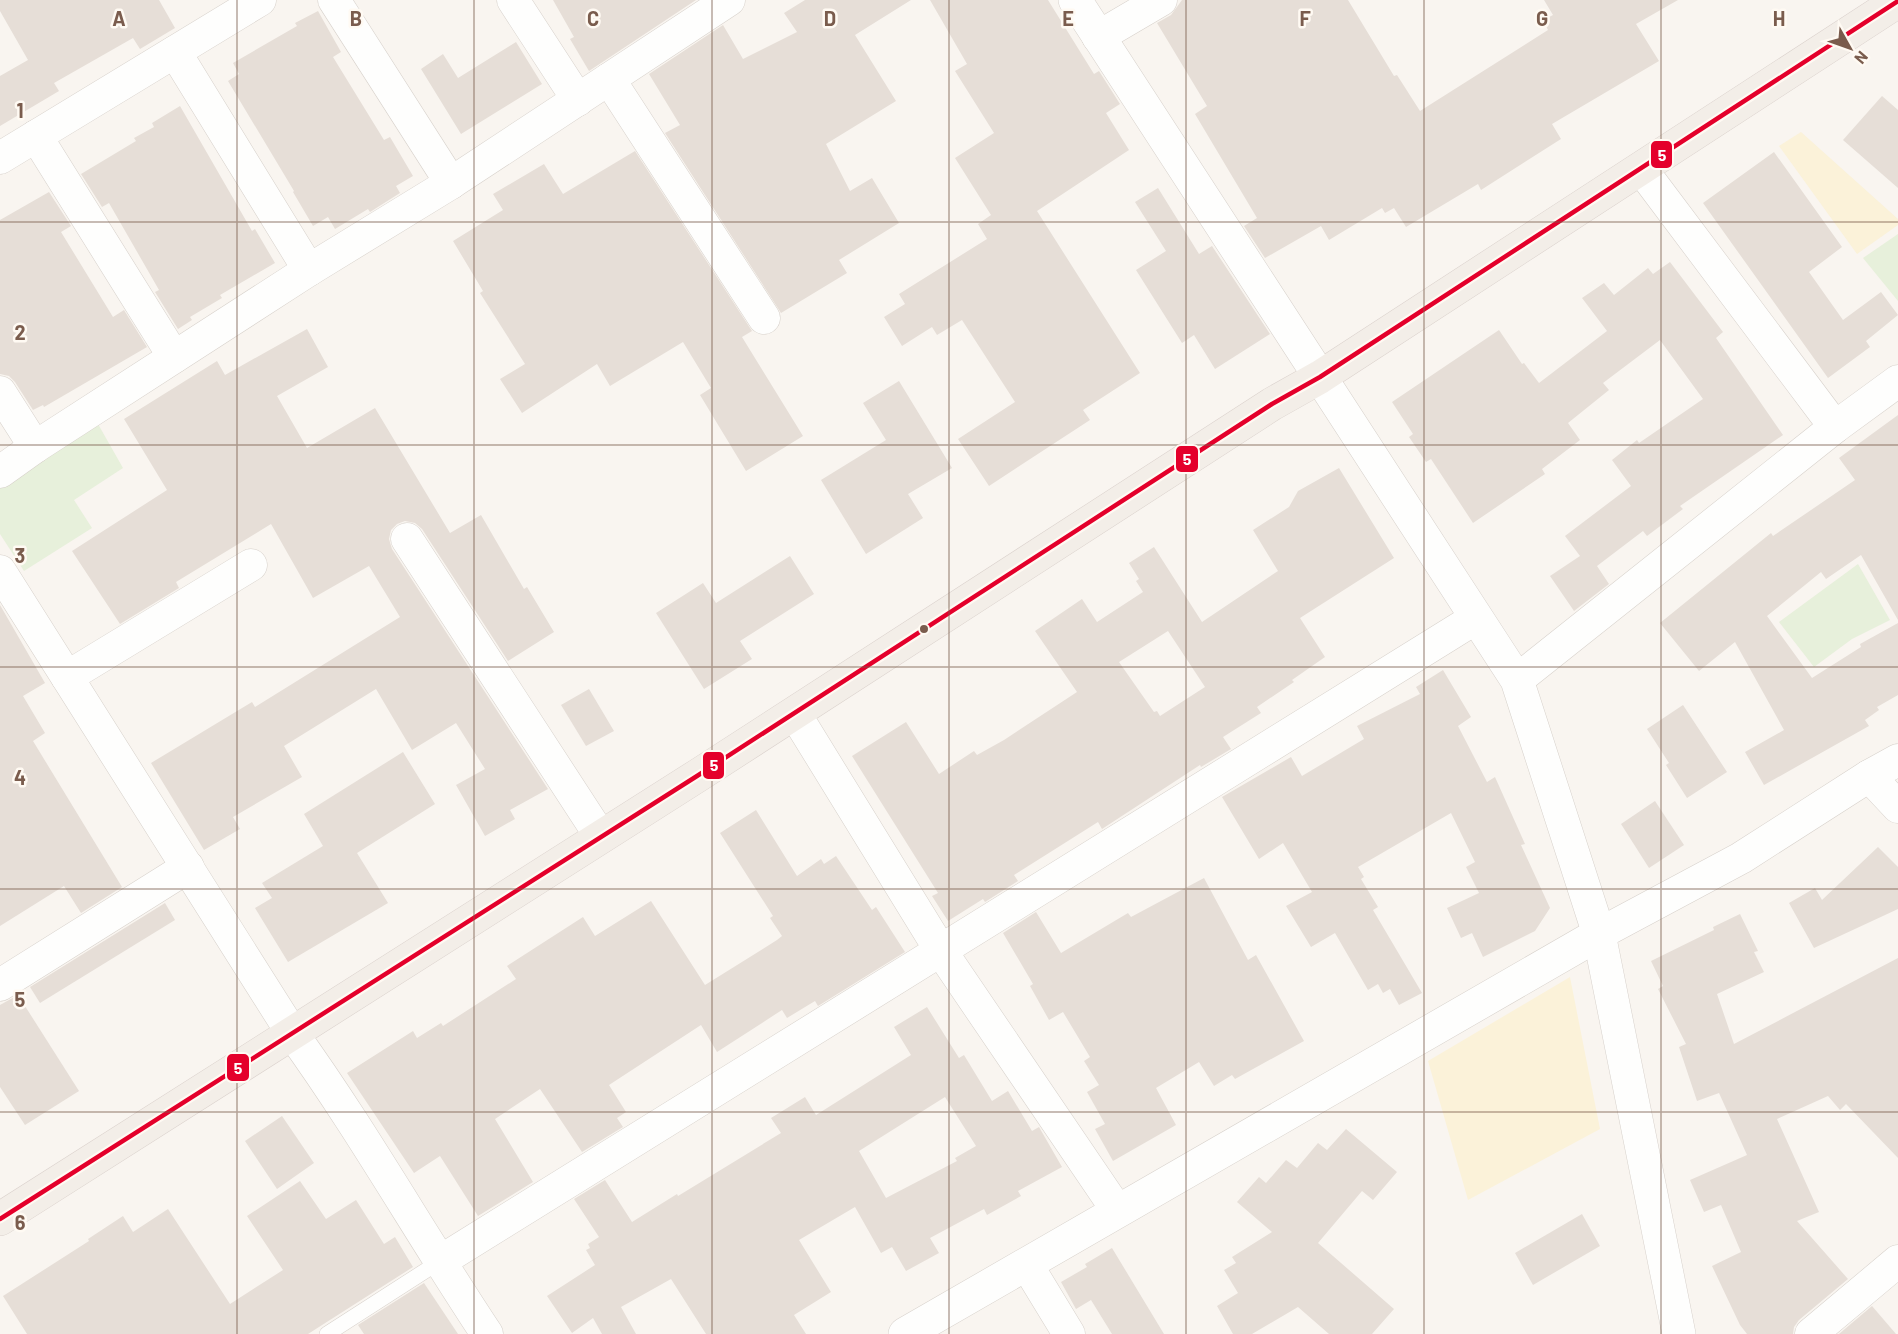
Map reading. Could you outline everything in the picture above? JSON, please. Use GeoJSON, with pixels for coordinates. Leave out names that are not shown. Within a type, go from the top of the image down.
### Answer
{"type":"FeatureCollection","features":[{"type":"Feature","properties":{"kind":"main road"},"geometry":{"type":"LineString","coordinates":[[0,1219],[795,714],[1272,404],[1320,377],[1642,170],[1763,87],[1898,1]]}},
{"type":"Feature","properties":{"kind":"street"},"geometry":{"type":"LineString","coordinates":[[0,158],[260,0]]}},
{"type":"Feature","properties":{"kind":"street"},"geometry":{"type":"LineString","coordinates":[[334,0],[451,183]]}},
{"type":"Feature","properties":{"kind":"street"},"geometry":{"type":"LineString","coordinates":[[513,0],[578,100]]}},
{"type":"Feature","properties":{"kind":"street"},"geometry":{"type":"LineString","coordinates":[[0,472],[309,270],[451,183],[729,0]]}},
{"type":"Feature","properties":{"kind":"street"},"geometry":{"type":"LineString","coordinates":[[1075,0],[1517,680],[1599,934],[1679,1334]]}},
{"type":"Feature","properties":{"kind":"street"},"geometry":{"type":"LineString","coordinates":[[1098,37],[1161,0]]}},
{"type":"Feature","properties":{"kind":"street"},"geometry":{"type":"LineString","coordinates":[[175,52],[309,270]]}},
{"type":"Feature","properties":{"kind":"street"},"geometry":{"type":"LineString","coordinates":[[609,79],[764,318]]}},
{"type":"Feature","properties":{"kind":"street"},"geometry":{"type":"LineString","coordinates":[[36,136],[174,357]]}},
{"type":"Feature","properties":{"kind":"street"},"geometry":{"type":"LineString","coordinates":[[1642,170],[1836,427]]}},
{"type":"Feature","properties":{"kind":"street"},"geometry":{"type":"LineString","coordinates":[[1517,680],[1836,427],[1898,381]]}},
{"type":"Feature","properties":{"kind":"street"},"geometry":{"type":"LineString","coordinates":[[0,392],[35,447]]}},
{"type":"Feature","properties":{"kind":"street"},"geometry":{"type":"LineString","coordinates":[[407,539],[601,837]]}},
{"type":"Feature","properties":{"kind":"street"},"geometry":{"type":"LineString","coordinates":[[67,677],[251,565]]}},
{"type":"Feature","properties":{"kind":"street"},"geometry":{"type":"LineString","coordinates":[[0,571],[292,1033],[322,1075],[439,1262],[488,1334]]}},
{"type":"Feature","properties":{"kind":"street"},"geometry":{"type":"LineString","coordinates":[[439,1262],[1476,618]]}},
{"type":"Feature","properties":{"kind":"street"},"geometry":{"type":"LineString","coordinates":[[795,714],[941,951],[1118,1210]]}},
{"type":"Feature","properties":{"kind":"street"},"geometry":{"type":"LineString","coordinates":[[905,1334],[1599,934],[1741,858],[1898,760]]}},
{"type":"Feature","properties":{"kind":"street"},"geometry":{"type":"LineString","coordinates":[[1869,776],[1898,807]]}},
{"type":"Feature","properties":{"kind":"street"},"geometry":{"type":"LineString","coordinates":[[0,985],[188,867]]}},
{"type":"Feature","properties":{"kind":"street"},"geometry":{"type":"LineString","coordinates":[[1811,1334],[1898,1262]]}},
{"type":"Feature","properties":{"kind":"street"},"geometry":{"type":"LineString","coordinates":[[1027,1265],[1069,1334]]}},
{"type":"Feature","properties":{"kind":"lane"},"geometry":{"type":"LineString","coordinates":[[327,1334],[439,1262]]}},
{"type":"Feature","properties":{"kind":"green space"},"geometry":{"type":"Polygon","coordinates":[[[1898,234],[1898,301],[1863,258],[1898,234]]]}},
{"type":"Feature","properties":{"kind":"green space"},"geometry":{"type":"Polygon","coordinates":[[[98,424],[123,468],[74,500],[92,528],[24,571],[0,534],[0,488],[98,424]]]}},
{"type":"Feature","properties":{"kind":"green space"},"geometry":{"type":"Polygon","coordinates":[[[1858,564],[1890,620],[1852,639],[1814,667],[1779,622],[1858,564]]]}},
{"type":"Feature","properties":{"kind":"sand"},"geometry":{"type":"Polygon","coordinates":[[[1801,132],[1898,219],[1898,225],[1857,254],[1779,146],[1801,132]]]}},
{"type":"Feature","properties":{"kind":"sand"},"geometry":{"type":"Polygon","coordinates":[[[1570,977],[1600,1129],[1468,1200],[1428,1061],[1570,977]]]}},
{"type":"Feature","properties":{"kind":"building"},"geometry":{"type":"Polygon","coordinates":[[[0,0],[159,0],[175,28],[140,49],[133,38],[54,83],[59,91],[0,126],[0,76],[28,60],[0,11],[0,0]]]}},
{"type":"Feature","properties":{"kind":"building"},"geometry":{"type":"Polygon","coordinates":[[[553,0],[696,0],[589,71],[570,39],[574,37],[553,0]]]}},
{"type":"Feature","properties":{"kind":"building"},"geometry":{"type":"Polygon","coordinates":[[[805,0],[911,0],[855,35],[896,101],[826,144],[850,191],[872,178],[899,223],[839,260],[847,273],[781,313],[665,133],[680,125],[649,74],[723,25],[743,59],[797,32],[784,13],[805,0]]]}},
{"type":"Feature","properties":{"kind":"building"},"geometry":{"type":"Polygon","coordinates":[[[930,0],[1048,0],[1094,74],[1099,71],[1120,104],[1106,113],[1129,150],[1037,211],[1140,373],[1083,410],[1090,420],[989,486],[958,439],[1015,402],[962,320],[937,335],[932,327],[902,346],[884,317],[905,304],[899,294],[987,239],[978,224],[991,215],[955,158],[994,133],[955,71],[967,64],[930,0]]]}},
{"type":"Feature","properties":{"kind":"building"},"geometry":{"type":"Polygon","coordinates":[[[1182,0],[1348,0],[1394,76],[1397,75],[1420,111],[1548,30],[1543,20],[1553,15],[1544,0],[1678,0],[1636,24],[1659,61],[1552,124],[1561,139],[1481,190],[1478,184],[1406,227],[1394,208],[1385,213],[1382,208],[1329,240],[1321,226],[1265,258],[1244,226],[1257,218],[1195,114],[1207,106],[1157,23],[1171,15],[1182,0]]]}},
{"type":"Feature","properties":{"kind":"building"},"geometry":{"type":"Polygon","coordinates":[[[318,11],[341,52],[333,57],[384,140],[390,137],[413,176],[396,186],[400,193],[370,212],[368,209],[335,229],[328,217],[313,226],[228,81],[239,74],[233,63],[297,26],[295,23],[318,11]]]}},
{"type":"Feature","properties":{"kind":"building"},"geometry":{"type":"Polygon","coordinates":[[[516,42],[542,84],[461,134],[421,69],[443,54],[458,78],[516,42]]]}},
{"type":"Feature","properties":{"kind":"building"},"geometry":{"type":"Polygon","coordinates":[[[1882,96],[1898,110],[1898,188],[1843,140],[1882,96]]]}},
{"type":"Feature","properties":{"kind":"building"},"geometry":{"type":"Polygon","coordinates":[[[180,106],[252,231],[255,229],[275,263],[220,295],[222,298],[190,317],[192,320],[178,329],[155,292],[159,290],[109,203],[102,207],[81,174],[136,141],[134,138],[154,127],[152,123],[180,106]]]}},
{"type":"Feature","properties":{"kind":"building"},"geometry":{"type":"Polygon","coordinates":[[[635,151],[752,331],[742,337],[803,436],[746,471],[700,395],[711,388],[683,342],[610,386],[597,364],[522,413],[500,379],[525,364],[480,293],[483,291],[453,241],[503,210],[493,194],[544,164],[563,194],[635,151]]]}},
{"type":"Feature","properties":{"kind":"building"},"geometry":{"type":"Polygon","coordinates":[[[1774,152],[1842,247],[1809,272],[1843,320],[1881,292],[1898,315],[1866,341],[1870,347],[1828,378],[1703,203],[1774,152]]]}},
{"type":"Feature","properties":{"kind":"building"},"geometry":{"type":"Polygon","coordinates":[[[1158,188],[1199,254],[1212,246],[1270,334],[1215,369],[1194,335],[1182,343],[1136,270],[1166,251],[1135,202],[1158,188]]]}},
{"type":"Feature","properties":{"kind":"building"},"geometry":{"type":"Polygon","coordinates":[[[49,192],[71,226],[61,232],[113,317],[124,310],[147,347],[44,407],[43,405],[33,410],[15,382],[9,376],[0,374],[0,220],[49,192]]]}},
{"type":"Feature","properties":{"kind":"building"},"geometry":{"type":"Polygon","coordinates":[[[1670,262],[1723,332],[1716,338],[1783,435],[1680,506],[1683,509],[1647,536],[1643,531],[1597,566],[1609,584],[1574,611],[1550,576],[1580,556],[1565,536],[1631,486],[1612,460],[1637,440],[1639,443],[1703,399],[1660,340],[1603,383],[1609,390],[1568,423],[1580,440],[1542,469],[1545,474],[1473,523],[1431,459],[1426,462],[1409,437],[1413,434],[1392,402],[1499,330],[1522,364],[1524,363],[1539,383],[1607,331],[1582,298],[1604,283],[1614,295],[1648,268],[1653,274],[1670,262]]]}},
{"type":"Feature","properties":{"kind":"building"},"geometry":{"type":"Polygon","coordinates":[[[307,329],[328,367],[277,396],[307,448],[375,408],[450,533],[481,515],[524,589],[527,587],[554,632],[508,661],[422,529],[415,523],[405,521],[397,524],[391,530],[389,539],[392,549],[548,789],[510,810],[515,819],[485,836],[456,785],[485,769],[456,723],[412,750],[376,689],[284,746],[302,777],[233,817],[240,829],[204,850],[151,763],[252,702],[255,707],[400,617],[369,566],[313,598],[271,524],[176,582],[179,588],[120,624],[72,551],[167,490],[124,419],[217,361],[225,375],[307,329]]]}},
{"type":"Feature","properties":{"kind":"building"},"geometry":{"type":"Polygon","coordinates":[[[899,381],[952,468],[908,494],[923,518],[866,554],[821,480],[886,440],[863,403],[899,381]]]}},
{"type":"Feature","properties":{"kind":"building"},"geometry":{"type":"Polygon","coordinates":[[[1898,415],[1898,620],[1861,555],[1826,579],[1821,572],[1767,616],[1812,678],[1861,647],[1860,644],[1898,623],[1898,695],[1877,707],[1879,710],[1865,720],[1869,726],[1764,785],[1745,752],[1784,730],[1735,642],[1699,671],[1660,623],[1771,533],[1773,536],[1855,480],[1839,458],[1898,415]]]}},
{"type":"Feature","properties":{"kind":"building"},"geometry":{"type":"Polygon","coordinates":[[[1339,468],[1394,558],[1300,618],[1325,657],[1257,707],[1261,713],[1223,737],[1231,749],[1201,767],[1200,765],[1102,829],[1098,822],[1014,875],[1018,881],[985,902],[983,899],[948,921],[932,896],[938,893],[852,756],[906,722],[939,774],[974,751],[977,755],[1004,740],[1077,692],[1035,631],[1082,599],[1097,622],[1143,592],[1136,581],[1139,579],[1129,563],[1154,547],[1202,622],[1278,571],[1253,530],[1289,507],[1298,491],[1339,468]],[[1168,631],[1119,662],[1154,712],[1157,711],[1160,716],[1205,687],[1168,631]]]}},
{"type":"Feature","properties":{"kind":"building"},"geometry":{"type":"Polygon","coordinates":[[[790,556],[814,594],[740,641],[752,659],[704,689],[656,613],[703,583],[716,603],[790,556]]]}},
{"type":"Feature","properties":{"kind":"building"},"geometry":{"type":"Polygon","coordinates":[[[0,605],[45,683],[23,696],[45,733],[33,741],[122,887],[81,913],[64,886],[0,926],[0,605]]]}},
{"type":"Feature","properties":{"kind":"building"},"geometry":{"type":"Polygon","coordinates":[[[1443,670],[1471,717],[1458,726],[1487,782],[1495,777],[1525,844],[1521,845],[1550,908],[1535,931],[1483,957],[1472,933],[1461,938],[1447,908],[1479,893],[1466,867],[1475,862],[1451,813],[1358,867],[1364,877],[1361,879],[1378,907],[1373,910],[1422,993],[1399,1005],[1390,989],[1383,993],[1378,984],[1368,990],[1335,933],[1311,947],[1286,906],[1312,892],[1283,843],[1259,859],[1222,797],[1291,757],[1302,776],[1364,739],[1357,726],[1420,694],[1416,687],[1443,670]]]}},
{"type":"Feature","properties":{"kind":"building"},"geometry":{"type":"Polygon","coordinates":[[[589,689],[614,731],[586,746],[561,705],[589,689]]]}},
{"type":"Feature","properties":{"kind":"building"},"geometry":{"type":"Polygon","coordinates":[[[1683,705],[1727,772],[1687,798],[1666,765],[1669,763],[1647,729],[1683,705]]]}},
{"type":"Feature","properties":{"kind":"building"},"geometry":{"type":"Polygon","coordinates":[[[403,752],[435,804],[357,853],[388,903],[288,962],[255,908],[272,898],[262,883],[323,846],[304,814],[403,752]]]}},
{"type":"Feature","properties":{"kind":"building"},"geometry":{"type":"Polygon","coordinates":[[[1655,801],[1684,845],[1649,868],[1621,824],[1655,801]]]}},
{"type":"Feature","properties":{"kind":"building"},"geometry":{"type":"Polygon","coordinates":[[[756,810],[797,876],[821,859],[824,864],[836,856],[872,910],[876,907],[905,952],[818,1006],[815,1001],[787,1018],[782,1010],[717,1052],[701,1025],[609,1085],[626,1112],[617,1118],[623,1127],[582,1152],[540,1089],[495,1119],[533,1182],[478,1216],[440,1156],[414,1173],[347,1073],[413,1031],[417,1038],[441,1023],[443,1026],[516,979],[507,966],[583,917],[595,936],[651,901],[705,985],[777,940],[782,936],[770,918],[773,916],[720,833],[756,810]]]}},
{"type":"Feature","properties":{"kind":"building"},"geometry":{"type":"Polygon","coordinates":[[[1878,847],[1898,867],[1898,909],[1814,948],[1789,903],[1815,888],[1822,900],[1878,847]]]}},
{"type":"Feature","properties":{"kind":"building"},"geometry":{"type":"Polygon","coordinates":[[[1204,878],[1248,960],[1256,955],[1304,1041],[1235,1079],[1232,1075],[1214,1086],[1199,1062],[1156,1088],[1176,1125],[1113,1161],[1095,1129],[1105,1124],[1087,1092],[1099,1085],[1084,1061],[1090,1057],[1063,1012],[1049,1020],[1030,986],[1033,984],[1003,933],[1036,912],[1061,953],[1128,913],[1131,917],[1204,878]]]}},
{"type":"Feature","properties":{"kind":"building"},"geometry":{"type":"Polygon","coordinates":[[[165,903],[175,920],[40,1003],[30,987],[165,903]]]}},
{"type":"Feature","properties":{"kind":"building"},"geometry":{"type":"Polygon","coordinates":[[[1740,914],[1758,951],[1754,952],[1764,972],[1717,994],[1734,1044],[1898,958],[1898,1158],[1846,1104],[1840,1110],[1828,1096],[1777,1119],[1819,1212],[1797,1221],[1848,1279],[1799,1320],[1794,1327],[1793,1334],[1747,1334],[1740,1325],[1712,1266],[1741,1252],[1721,1205],[1704,1212],[1690,1180],[1747,1155],[1719,1093],[1697,1101],[1679,1047],[1686,1044],[1658,989],[1663,986],[1651,961],[1714,930],[1713,927],[1740,914]]]}},
{"type":"Feature","properties":{"kind":"building"},"geometry":{"type":"Polygon","coordinates":[[[18,995],[79,1091],[25,1125],[0,1087],[0,1005],[18,995]]]}},
{"type":"Feature","properties":{"kind":"building"},"geometry":{"type":"Polygon","coordinates":[[[927,1007],[959,1058],[964,1055],[992,1101],[1008,1091],[1032,1131],[1039,1127],[1062,1167],[1018,1191],[1021,1196],[987,1215],[984,1209],[930,1238],[939,1253],[906,1271],[892,1247],[881,1253],[855,1207],[799,1240],[831,1292],[794,1315],[806,1334],[706,1334],[671,1279],[621,1307],[636,1334],[602,1334],[593,1318],[572,1333],[547,1296],[595,1265],[586,1250],[590,1248],[588,1244],[599,1237],[574,1199],[605,1180],[632,1222],[781,1133],[771,1118],[805,1097],[816,1115],[911,1055],[894,1027],[927,1007]],[[945,1097],[859,1151],[886,1198],[957,1161],[955,1158],[976,1146],[945,1097]]]}},
{"type":"Feature","properties":{"kind":"building"},"geometry":{"type":"Polygon","coordinates":[[[282,1116],[314,1163],[277,1189],[245,1141],[282,1116]]]}},
{"type":"Feature","properties":{"kind":"building"},"geometry":{"type":"Polygon","coordinates":[[[1346,1129],[1397,1172],[1373,1200],[1362,1191],[1318,1243],[1394,1309],[1372,1334],[1329,1334],[1298,1307],[1252,1334],[1233,1334],[1217,1306],[1238,1293],[1224,1270],[1236,1263],[1232,1257],[1272,1232],[1237,1202],[1259,1177],[1266,1183],[1286,1160],[1297,1168],[1318,1143],[1327,1150],[1346,1129]]]}},
{"type":"Feature","properties":{"kind":"building"},"geometry":{"type":"Polygon","coordinates":[[[300,1181],[326,1219],[356,1200],[384,1244],[395,1237],[413,1267],[308,1334],[27,1334],[3,1296],[89,1241],[88,1239],[123,1216],[133,1232],[168,1209],[230,1304],[283,1270],[247,1216],[300,1181]]]}},
{"type":"Feature","properties":{"kind":"building"},"geometry":{"type":"Polygon","coordinates":[[[1582,1214],[1600,1246],[1533,1285],[1515,1253],[1582,1214]]]}},
{"type":"Feature","properties":{"kind":"building"},"geometry":{"type":"Polygon","coordinates":[[[1112,1248],[1164,1334],[1112,1334],[1091,1300],[1076,1309],[1061,1282],[1087,1267],[1085,1264],[1112,1248]]]}},
{"type":"Feature","properties":{"kind":"building"},"geometry":{"type":"Polygon","coordinates":[[[424,1283],[458,1334],[364,1334],[358,1325],[424,1283]]]}},
{"type":"Feature","properties":{"kind":"building"},"geometry":{"type":"Polygon","coordinates":[[[1872,1306],[1896,1334],[1839,1334],[1872,1306]]]}},
{"type":"Feature","properties":{"kind":"transit line","name":"5"},"geometry":{"type":"LineString","coordinates":[[0,1219],[697,776],[1272,404],[1320,377],[1898,1]]}}]}
